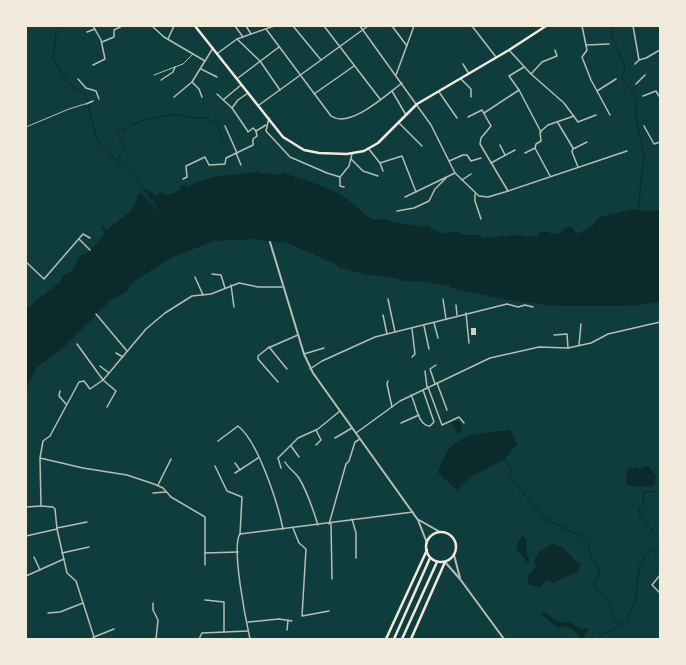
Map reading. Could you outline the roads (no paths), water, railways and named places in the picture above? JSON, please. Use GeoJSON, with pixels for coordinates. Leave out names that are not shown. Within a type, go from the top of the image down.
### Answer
{"type":"FeatureCollection","features":[{"type":"Feature","properties":{"kind":"main road"},"geometry":{"type":"LineString","coordinates":[[195,26],[238,78],[283,137],[297,147],[319,153],[352,154],[368,148],[378,142],[417,104],[496,58],[546,26]]}},
{"type":"Feature","properties":{"kind":"main road"},"geometry":{"type":"LineString","coordinates":[[411,639],[445,562],[454,555],[456,550],[454,540],[447,533],[440,532],[433,535],[427,543],[427,550],[430,558],[437,562],[445,562]]}},
{"type":"Feature","properties":{"kind":"main road"},"geometry":{"type":"LineString","coordinates":[[386,639],[427,550]]}},
{"type":"Feature","properties":{"kind":"main road"},"geometry":{"type":"LineString","coordinates":[[394,639],[430,558]]}},
{"type":"Feature","properties":{"kind":"main road"},"geometry":{"type":"LineString","coordinates":[[402,639],[437,562]]}},
{"type":"Feature","properties":{"kind":"street"},"geometry":{"type":"LineString","coordinates":[[93,26],[102,42],[105,59],[93,65]]}},
{"type":"Feature","properties":{"kind":"street"},"geometry":{"type":"LineString","coordinates":[[102,42],[114,37],[114,30],[122,26]]}},
{"type":"Feature","properties":{"kind":"street"},"geometry":{"type":"LineString","coordinates":[[152,26],[168,39],[204,61]]}},
{"type":"Feature","properties":{"kind":"street"},"geometry":{"type":"LineString","coordinates":[[168,39],[174,26]]}},
{"type":"Feature","properties":{"kind":"street"},"geometry":{"type":"LineString","coordinates":[[235,26],[243,37]]}},
{"type":"Feature","properties":{"kind":"street"},"geometry":{"type":"LineString","coordinates":[[246,26],[251,34]]}},
{"type":"Feature","properties":{"kind":"street"},"geometry":{"type":"LineString","coordinates":[[218,53],[237,39],[274,26]]}},
{"type":"Feature","properties":{"kind":"street"},"geometry":{"type":"LineString","coordinates":[[293,26],[320,60]]}},
{"type":"Feature","properties":{"kind":"street"},"geometry":{"type":"LineString","coordinates":[[324,26],[380,99]]}},
{"type":"Feature","properties":{"kind":"street"},"geometry":{"type":"LineString","coordinates":[[360,26],[431,125],[455,173],[475,194],[483,197],[508,191],[627,151]]}},
{"type":"Feature","properties":{"kind":"street"},"geometry":{"type":"LineString","coordinates":[[259,105],[368,26]]}},
{"type":"Feature","properties":{"kind":"street"},"geometry":{"type":"LineString","coordinates":[[392,26],[407,46]]}},
{"type":"Feature","properties":{"kind":"street"},"geometry":{"type":"LineString","coordinates":[[396,75],[414,26]]}},
{"type":"Feature","properties":{"kind":"street"},"geometry":{"type":"LineString","coordinates":[[472,26],[496,58]]}},
{"type":"Feature","properties":{"kind":"street"},"geometry":{"type":"LineString","coordinates":[[582,26],[587,52],[582,57],[597,91],[610,115]]}},
{"type":"Feature","properties":{"kind":"street"},"geometry":{"type":"LineString","coordinates":[[633,26],[638,60]]}},
{"type":"Feature","properties":{"kind":"street"},"geometry":{"type":"LineString","coordinates":[[87,32],[94,29]]}},
{"type":"Feature","properties":{"kind":"street"},"geometry":{"type":"LineString","coordinates":[[266,29],[330,116],[340,120],[358,114],[402,83]]}},
{"type":"Feature","properties":{"kind":"street"},"geometry":{"type":"LineString","coordinates":[[237,39],[260,61],[280,90]]}},
{"type":"Feature","properties":{"kind":"street"},"geometry":{"type":"LineString","coordinates":[[586,45],[608,44]]}},
{"type":"Feature","properties":{"kind":"street"},"geometry":{"type":"LineString","coordinates":[[238,78],[279,47]]}},
{"type":"Feature","properties":{"kind":"street"},"geometry":{"type":"LineString","coordinates":[[174,97],[192,82],[213,48]]}},
{"type":"Feature","properties":{"kind":"street"},"geometry":{"type":"LineString","coordinates":[[509,50],[531,74],[559,98],[579,122],[596,115]]}},
{"type":"Feature","properties":{"kind":"street"},"geometry":{"type":"LineString","coordinates":[[531,74],[542,62],[557,56],[555,50]]}},
{"type":"Feature","properties":{"kind":"street"},"geometry":{"type":"LineString","coordinates":[[635,64],[638,60],[646,58],[660,50]]}},
{"type":"Feature","properties":{"kind":"street"},"geometry":{"type":"LineString","coordinates":[[463,64],[469,74]]}},
{"type":"Feature","properties":{"kind":"street"},"geometry":{"type":"LineString","coordinates":[[161,80],[173,72],[175,66]]}},
{"type":"Feature","properties":{"kind":"street"},"geometry":{"type":"LineString","coordinates":[[314,94],[354,66]]}},
{"type":"Feature","properties":{"kind":"street"},"geometry":{"type":"LineString","coordinates":[[524,67],[509,76],[519,90],[541,132],[541,141],[536,144],[535,148],[524,153]]}},
{"type":"Feature","properties":{"kind":"street"},"geometry":{"type":"LineString","coordinates":[[201,68],[217,77]]}},
{"type":"Feature","properties":{"kind":"street"},"geometry":{"type":"LineString","coordinates":[[636,84],[645,75]]}},
{"type":"Feature","properties":{"kind":"street"},"geometry":{"type":"LineString","coordinates":[[460,78],[471,89],[471,97]]}},
{"type":"Feature","properties":{"kind":"street"},"geometry":{"type":"LineString","coordinates":[[78,79],[86,88],[96,91],[99,99]]}},
{"type":"Feature","properties":{"kind":"street"},"geometry":{"type":"LineString","coordinates":[[597,91],[616,79]]}},
{"type":"Feature","properties":{"kind":"street"},"geometry":{"type":"LineString","coordinates":[[192,82],[199,88],[202,97]]}},
{"type":"Feature","properties":{"kind":"street"},"geometry":{"type":"LineString","coordinates":[[223,100],[242,84]]}},
{"type":"Feature","properties":{"kind":"street"},"geometry":{"type":"LineString","coordinates":[[484,113],[519,90]]}},
{"type":"Feature","properties":{"kind":"street"},"geometry":{"type":"LineString","coordinates":[[391,91],[406,115]]}},
{"type":"Feature","properties":{"kind":"street"},"geometry":{"type":"LineString","coordinates":[[643,96],[655,91],[659,96]]}},
{"type":"Feature","properties":{"kind":"street"},"geometry":{"type":"LineString","coordinates":[[232,108],[238,100],[249,92]]}},
{"type":"Feature","properties":{"kind":"street"},"geometry":{"type":"LineString","coordinates":[[439,92],[457,118]]}},
{"type":"Feature","properties":{"kind":"street"},"geometry":{"type":"LineString","coordinates":[[217,94],[232,108],[248,132],[253,128],[256,131]]}},
{"type":"Feature","properties":{"kind":"street"},"geometry":{"type":"LineString","coordinates":[[86,104],[93,101]]}},
{"type":"Feature","properties":{"kind":"street"},"geometry":{"type":"LineString","coordinates":[[468,117],[481,110],[484,113],[491,126],[481,138],[480,144],[508,191]]}},
{"type":"Feature","properties":{"kind":"street"},"geometry":{"type":"LineString","coordinates":[[541,132],[548,125],[574,116]]}},
{"type":"Feature","properties":{"kind":"street"},"geometry":{"type":"LineString","coordinates":[[269,118],[266,125],[266,131],[290,157],[327,173],[340,176]]}},
{"type":"Feature","properties":{"kind":"street"},"geometry":{"type":"LineString","coordinates":[[558,122],[573,149],[572,152],[578,167]]}},
{"type":"Feature","properties":{"kind":"street"},"geometry":{"type":"LineString","coordinates":[[399,123],[422,146]]}},
{"type":"Feature","properties":{"kind":"street"},"geometry":{"type":"LineString","coordinates":[[256,131],[266,125]]}},
{"type":"Feature","properties":{"kind":"street"},"geometry":{"type":"LineString","coordinates":[[225,126],[241,166]]}},
{"type":"Feature","properties":{"kind":"street"},"geometry":{"type":"LineString","coordinates":[[644,126],[654,144],[660,142]]}},
{"type":"Feature","properties":{"kind":"street"},"geometry":{"type":"LineString","coordinates":[[183,179],[188,177],[186,166],[205,157],[209,165],[222,165],[226,163],[226,158],[253,145],[253,140],[257,135],[256,131]]}},
{"type":"Feature","properties":{"kind":"street"},"geometry":{"type":"LineString","coordinates":[[573,149],[587,142]]}},
{"type":"Feature","properties":{"kind":"street"},"geometry":{"type":"LineString","coordinates":[[500,144],[505,156]]}},
{"type":"Feature","properties":{"kind":"street"},"geometry":{"type":"LineString","coordinates":[[368,148],[380,163],[383,171]]}},
{"type":"Feature","properties":{"kind":"street"},"geometry":{"type":"LineString","coordinates":[[535,148],[550,176]]}},
{"type":"Feature","properties":{"kind":"street"},"geometry":{"type":"LineString","coordinates":[[491,163],[515,150]]}},
{"type":"Feature","properties":{"kind":"street"},"geometry":{"type":"LineString","coordinates":[[344,187],[340,186],[340,176],[349,166],[352,154]]}},
{"type":"Feature","properties":{"kind":"street"},"geometry":{"type":"LineString","coordinates":[[449,161],[463,155],[467,155],[471,161],[481,158]]}},
{"type":"Feature","properties":{"kind":"street"},"geometry":{"type":"LineString","coordinates":[[380,163],[402,156],[416,192]]}},
{"type":"Feature","properties":{"kind":"street"},"geometry":{"type":"LineString","coordinates":[[351,159],[363,171],[378,176]]}},
{"type":"Feature","properties":{"kind":"street"},"geometry":{"type":"LineString","coordinates":[[405,196],[455,173]]}},
{"type":"Feature","properties":{"kind":"street"},"geometry":{"type":"LineString","coordinates":[[462,180],[472,174]]}},
{"type":"Feature","properties":{"kind":"street"},"geometry":{"type":"LineString","coordinates":[[397,211],[414,208],[429,201],[435,189],[446,178]]}},
{"type":"Feature","properties":{"kind":"street"},"geometry":{"type":"LineString","coordinates":[[475,194],[475,201],[481,219]]}},
{"type":"Feature","properties":{"kind":"street"},"geometry":{"type":"LineString","coordinates":[[26,262],[44,279],[79,239],[85,234],[90,238]]}},
{"type":"Feature","properties":{"kind":"street"},"geometry":{"type":"LineString","coordinates":[[79,239],[90,250]]}},
{"type":"Feature","properties":{"kind":"street"},"geometry":{"type":"LineString","coordinates":[[270,242],[282,287],[310,369],[413,512],[418,520],[427,543]]}},
{"type":"Feature","properties":{"kind":"street"},"geometry":{"type":"LineString","coordinates":[[212,274],[221,275],[225,288]]}},
{"type":"Feature","properties":{"kind":"street"},"geometry":{"type":"LineString","coordinates":[[195,277],[204,295]]}},
{"type":"Feature","properties":{"kind":"street"},"geometry":{"type":"LineString","coordinates":[[40,506],[40,458],[43,441],[50,436],[66,404],[82,380],[90,389],[103,380],[146,329],[165,313],[192,296],[204,295],[239,283],[258,287],[282,287]]}},
{"type":"Feature","properties":{"kind":"street"},"geometry":{"type":"LineString","coordinates":[[231,286],[234,307]]}},
{"type":"Feature","properties":{"kind":"street"},"geometry":{"type":"LineString","coordinates":[[388,299],[395,332]]}},
{"type":"Feature","properties":{"kind":"street"},"geometry":{"type":"LineString","coordinates":[[443,299],[446,319]]}},
{"type":"Feature","properties":{"kind":"street"},"geometry":{"type":"LineString","coordinates":[[310,369],[322,361],[387,334],[509,303],[518,307],[525,305],[533,307]]}},
{"type":"Feature","properties":{"kind":"street"},"geometry":{"type":"LineString","coordinates":[[456,305],[457,315]]}},
{"type":"Feature","properties":{"kind":"street"},"geometry":{"type":"LineString","coordinates":[[466,313],[469,342]]}},
{"type":"Feature","properties":{"kind":"street"},"geometry":{"type":"LineString","coordinates":[[96,314],[127,351]]}},
{"type":"Feature","properties":{"kind":"street"},"geometry":{"type":"LineString","coordinates":[[382,315],[387,334]]}},
{"type":"Feature","properties":{"kind":"street"},"geometry":{"type":"LineString","coordinates":[[434,322],[438,338]]}},
{"type":"Feature","properties":{"kind":"street"},"geometry":{"type":"LineString","coordinates":[[356,433],[392,406],[411,395],[499,355],[539,347],[568,348],[591,343],[608,334],[660,322]]}},
{"type":"Feature","properties":{"kind":"street"},"geometry":{"type":"LineString","coordinates":[[579,345],[581,324]]}},
{"type":"Feature","properties":{"kind":"street"},"geometry":{"type":"LineString","coordinates":[[424,325],[428,349]]}},
{"type":"Feature","properties":{"kind":"street"},"geometry":{"type":"LineString","coordinates":[[412,328],[416,348],[415,354],[412,357]]}},
{"type":"Feature","properties":{"kind":"street"},"geometry":{"type":"LineString","coordinates":[[554,335],[567,334],[568,348]]}},
{"type":"Feature","properties":{"kind":"street"},"geometry":{"type":"LineString","coordinates":[[278,382],[258,359],[259,354],[269,347],[298,335]]}},
{"type":"Feature","properties":{"kind":"street"},"geometry":{"type":"LineString","coordinates":[[77,344],[103,380],[116,391],[106,407]]}},
{"type":"Feature","properties":{"kind":"street"},"geometry":{"type":"LineString","coordinates":[[269,347],[287,369]]}},
{"type":"Feature","properties":{"kind":"street"},"geometry":{"type":"LineString","coordinates":[[304,354],[324,348]]}},
{"type":"Feature","properties":{"kind":"street"},"geometry":{"type":"LineString","coordinates":[[311,351],[312,356]]}},
{"type":"Feature","properties":{"kind":"street"},"geometry":{"type":"LineString","coordinates":[[116,353],[123,357]]}},
{"type":"Feature","properties":{"kind":"street"},"geometry":{"type":"LineString","coordinates":[[436,365],[430,369],[447,410]]}},
{"type":"Feature","properties":{"kind":"street"},"geometry":{"type":"LineString","coordinates":[[100,366],[109,374]]}},
{"type":"Feature","properties":{"kind":"street"},"geometry":{"type":"LineString","coordinates":[[425,371],[428,387],[442,425],[459,417],[464,423]]}},
{"type":"Feature","properties":{"kind":"street"},"geometry":{"type":"LineString","coordinates":[[388,381],[388,393],[392,406]]}},
{"type":"Feature","properties":{"kind":"street"},"geometry":{"type":"LineString","coordinates":[[60,390],[59,396],[66,404]]}},
{"type":"Feature","properties":{"kind":"street"},"geometry":{"type":"LineString","coordinates":[[411,395],[422,422],[427,426],[433,424],[429,403],[423,390]]}},
{"type":"Feature","properties":{"kind":"street"},"geometry":{"type":"LineString","coordinates":[[281,468],[278,458],[303,435],[316,430],[340,411]]}},
{"type":"Feature","properties":{"kind":"street"},"geometry":{"type":"LineString","coordinates":[[400,423],[420,415]]}},
{"type":"Feature","properties":{"kind":"street"},"geometry":{"type":"LineString","coordinates":[[218,440],[238,426],[254,446],[277,502],[283,529]]}},
{"type":"Feature","properties":{"kind":"street"},"geometry":{"type":"LineString","coordinates":[[335,438],[352,428]]}},
{"type":"Feature","properties":{"kind":"street"},"geometry":{"type":"LineString","coordinates":[[316,430],[321,440],[316,445]]}},
{"type":"Feature","properties":{"kind":"street"},"geometry":{"type":"LineString","coordinates":[[332,578],[330,524],[346,464],[350,461],[356,442],[360,439]]}},
{"type":"Feature","properties":{"kind":"street"},"geometry":{"type":"LineString","coordinates":[[291,446],[299,457]]}},
{"type":"Feature","properties":{"kind":"street"},"geometry":{"type":"LineString","coordinates":[[40,458],[83,468],[127,475],[158,485],[172,498],[205,517],[205,565]]}},
{"type":"Feature","properties":{"kind":"street"},"geometry":{"type":"LineString","coordinates":[[158,485],[171,458]]}},
{"type":"Feature","properties":{"kind":"street"},"geometry":{"type":"LineString","coordinates":[[235,473],[258,458]]}},
{"type":"Feature","properties":{"kind":"street"},"geometry":{"type":"LineString","coordinates":[[285,462],[289,469],[297,475],[308,494],[318,525]]}},
{"type":"Feature","properties":{"kind":"street"},"geometry":{"type":"LineString","coordinates":[[235,463],[240,470]]}},
{"type":"Feature","properties":{"kind":"street"},"geometry":{"type":"LineString","coordinates":[[215,466],[227,490],[242,497],[240,534],[237,544],[241,587],[250,639]]}},
{"type":"Feature","properties":{"kind":"street"},"geometry":{"type":"LineString","coordinates":[[153,493],[166,492]]}},
{"type":"Feature","properties":{"kind":"street"},"geometry":{"type":"LineString","coordinates":[[26,507],[40,506],[53,507],[55,509],[57,528],[67,572],[76,581],[94,637]]}},
{"type":"Feature","properties":{"kind":"street"},"geometry":{"type":"LineString","coordinates":[[240,534],[330,524],[352,519],[413,512]]}},
{"type":"Feature","properties":{"kind":"street"},"geometry":{"type":"LineString","coordinates":[[352,519],[356,533],[356,558]]}},
{"type":"Feature","properties":{"kind":"street"},"geometry":{"type":"LineString","coordinates":[[418,520],[440,532]]}},
{"type":"Feature","properties":{"kind":"street"},"geometry":{"type":"LineString","coordinates":[[26,536],[87,522]]}},
{"type":"Feature","properties":{"kind":"street"},"geometry":{"type":"LineString","coordinates":[[293,528],[299,544],[306,549],[302,616],[329,610]]}},
{"type":"Feature","properties":{"kind":"street"},"geometry":{"type":"LineString","coordinates":[[62,553],[89,547]]}},
{"type":"Feature","properties":{"kind":"street"},"geometry":{"type":"LineString","coordinates":[[204,553],[238,552]]}},
{"type":"Feature","properties":{"kind":"street"},"geometry":{"type":"LineString","coordinates":[[454,555],[460,579]]}},
{"type":"Feature","properties":{"kind":"street"},"geometry":{"type":"LineString","coordinates":[[34,557],[40,570]]}},
{"type":"Feature","properties":{"kind":"street"},"geometry":{"type":"LineString","coordinates":[[26,576],[64,559]]}},
{"type":"Feature","properties":{"kind":"street"},"geometry":{"type":"LineString","coordinates":[[445,562],[460,579],[504,639]]}},
{"type":"Feature","properties":{"kind":"street"},"geometry":{"type":"LineString","coordinates":[[660,575],[652,585],[660,593]]}},
{"type":"Feature","properties":{"kind":"street"},"geometry":{"type":"LineString","coordinates":[[205,600],[224,602],[224,632]]}},
{"type":"Feature","properties":{"kind":"street"},"geometry":{"type":"LineString","coordinates":[[48,613],[60,612],[83,603]]}},
{"type":"Feature","properties":{"kind":"street"},"geometry":{"type":"LineString","coordinates":[[153,603],[153,610],[158,620],[156,639]]}},
{"type":"Feature","properties":{"kind":"street"},"geometry":{"type":"LineString","coordinates":[[247,622],[279,619],[292,621]]}},
{"type":"Feature","properties":{"kind":"street"},"geometry":{"type":"LineString","coordinates":[[287,630],[288,620]]}},
{"type":"Feature","properties":{"kind":"street"},"geometry":{"type":"LineString","coordinates":[[91,639],[114,629]]}},
{"type":"Feature","properties":{"kind":"street"},"geometry":{"type":"LineString","coordinates":[[199,639],[202,633],[248,631]]}},
{"type":"Feature","properties":{"kind":"lane"},"geometry":{"type":"LineString","coordinates":[[154,75],[175,66],[184,64],[193,54]]}},
{"type":"Feature","properties":{"kind":"lane"},"geometry":{"type":"LineString","coordinates":[[26,127],[69,109],[86,104]]}},
{"type":"Feature","properties":{"kind":"water"},"geometry":{"type":"Polygon","coordinates":[[[258,172],[263,174],[271,172],[275,175],[284,173],[330,189],[346,198],[373,220],[386,219],[394,222],[424,227],[427,225],[442,233],[459,232],[465,235],[478,235],[484,238],[514,235],[532,237],[540,234],[539,232],[550,232],[550,234],[562,233],[561,230],[569,227],[573,228],[576,233],[579,233],[593,225],[599,217],[633,209],[643,211],[660,210],[660,302],[629,306],[557,306],[519,302],[428,282],[406,281],[384,276],[368,275],[338,267],[337,265],[285,242],[270,242],[256,239],[214,241],[173,257],[134,281],[129,285],[129,290],[110,301],[61,350],[37,367],[26,389],[26,309],[59,283],[64,275],[72,271],[78,258],[90,250],[105,234],[100,224],[107,230],[133,209],[138,195],[141,193],[166,220],[144,188],[157,196],[159,195],[159,192],[167,195],[179,191],[181,185],[188,187],[196,182],[218,176],[258,172]]]}},
{"type":"Feature","properties":{"kind":"water"},"geometry":{"type":"Polygon","coordinates":[[[459,420],[462,429],[458,434],[452,423],[459,420]]]}},
{"type":"Feature","properties":{"kind":"water"},"geometry":{"type":"Polygon","coordinates":[[[510,430],[517,444],[505,459],[471,477],[457,490],[438,473],[443,460],[456,442],[474,435],[510,430]]]}},
{"type":"Feature","properties":{"kind":"water"},"geometry":{"type":"Polygon","coordinates":[[[648,465],[656,476],[654,486],[627,486],[627,469],[637,467],[640,469],[648,465]]]}},
{"type":"Feature","properties":{"kind":"water"},"geometry":{"type":"Polygon","coordinates":[[[523,535],[527,540],[526,549],[528,563],[516,549],[517,544],[523,535]]]}},
{"type":"Feature","properties":{"kind":"water"},"geometry":{"type":"Polygon","coordinates":[[[552,544],[565,550],[581,564],[580,568],[574,574],[562,578],[554,583],[546,580],[540,589],[539,587],[529,585],[528,576],[536,566],[536,556],[552,544]]]}},
{"type":"Feature","properties":{"kind":"water"},"geometry":{"type":"Polygon","coordinates":[[[545,612],[556,621],[571,623],[581,629],[587,628],[589,630],[585,633],[585,637],[578,639],[580,636],[567,626],[558,628],[540,614],[545,612]]]}},
{"type":"Feature","properties":{"kind":"waterway"},"geometry":{"type":"LineString","coordinates":[[61,26],[56,34],[53,58],[68,83],[86,95],[96,137],[100,144],[137,180],[168,224]]}},
{"type":"Feature","properties":{"kind":"waterway"},"geometry":{"type":"LineString","coordinates":[[612,26],[612,36],[625,67],[622,78],[634,94],[637,101],[635,114],[644,156],[638,210]]}},
{"type":"Feature","properties":{"kind":"waterway"},"geometry":{"type":"LineString","coordinates":[[117,161],[124,148],[118,135],[119,131],[143,120],[176,114],[192,118],[208,118],[216,124],[224,141]]}},
{"type":"Feature","properties":{"kind":"waterway"},"geometry":{"type":"LineString","coordinates":[[504,460],[511,468],[510,478],[546,519],[582,537],[587,542],[592,559],[598,566],[600,575],[596,579],[596,589],[608,601],[615,619],[619,624]]}},
{"type":"Feature","properties":{"kind":"waterway"},"geometry":{"type":"LineString","coordinates":[[656,483],[660,485]]}},
{"type":"Feature","properties":{"kind":"waterway"},"geometry":{"type":"LineString","coordinates":[[660,491],[644,492],[643,505],[639,509],[640,516],[660,540]]}},
{"type":"Feature","properties":{"kind":"waterway"},"geometry":{"type":"LineString","coordinates":[[596,639],[616,627],[627,618],[635,598],[638,577],[643,559],[650,552],[660,547]]}}]}
